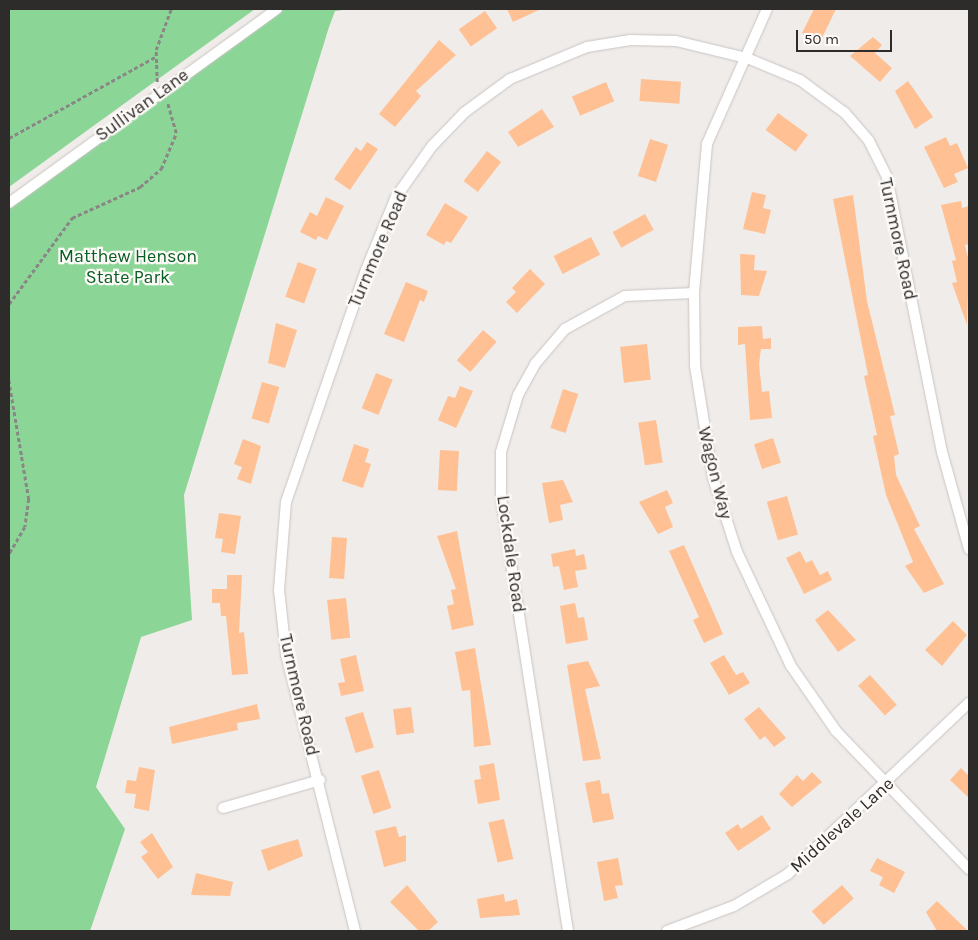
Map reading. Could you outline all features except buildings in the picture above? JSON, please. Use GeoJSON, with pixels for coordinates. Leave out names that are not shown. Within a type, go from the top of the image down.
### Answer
{"type":"FeatureCollection","features":[{"type":"Feature","properties":{"kind":"street","name":"Sullivan Lane"},"geometry":{"type":"LineString","coordinates":[[9,203],[277,9]]}},
{"type":"Feature","properties":{"kind":"street","name":"Wagon Way"},"geometry":{"type":"LineString","coordinates":[[767,9],[707,144],[694,293],[700,412],[713,478],[737,552],[791,666],[836,731],[886,786],[969,869]]}},
{"type":"Feature","properties":{"kind":"street","name":"Turnmore Road"},"geometry":{"type":"LineString","coordinates":[[355,931],[320,780],[286,654],[279,590],[286,502],[366,270],[396,197],[432,146],[465,112],[510,79],[545,61],[587,47],[630,40],[676,40],[746,58],[800,80],[845,113],[869,141],[887,177],[942,452],[969,549]]}},
{"type":"Feature","properties":{"kind":"street","name":"Lockdale Road"},"geometry":{"type":"LineString","coordinates":[[568,931],[501,498],[501,452],[518,395],[535,364],[564,329],[625,296],[694,293]]}},
{"type":"Feature","properties":{"kind":"street","name":"Middlevale Lane"},"geometry":{"type":"LineString","coordinates":[[667,931],[734,906],[788,874],[886,786],[969,703]]}},
{"type":"Feature","properties":{"kind":"street"},"geometry":{"type":"LineString","coordinates":[[223,808],[320,780]]}},
{"type":"Feature","properties":{"kind":"path"},"geometry":{"type":"LineString","coordinates":[[159,87],[155,57],[171,9]]}},
{"type":"Feature","properties":{"kind":"path"},"geometry":{"type":"LineString","coordinates":[[9,138],[155,57]]}},
{"type":"Feature","properties":{"kind":"path"},"geometry":{"type":"LineString","coordinates":[[9,304],[72,218],[140,187],[161,169],[176,133],[164,96]]}},
{"type":"Feature","properties":{"kind":"path"},"geometry":{"type":"LineString","coordinates":[[9,380],[29,499],[25,527],[10,554]]}},
{"type":"Feature","properties":{"kind":"green space"},"geometry":{"type":"Polygon","coordinates":[[[9,9],[255,9],[9,187],[9,9]]]}},
{"type":"Feature","properties":{"kind":"green space","name":"Matthew Henson State Park"},"geometry":{"type":"Polygon","coordinates":[[[279,9],[351,9],[335,11],[329,27],[184,495],[192,620],[141,637],[96,787],[125,829],[90,931],[9,931],[9,207],[279,9]]]}}]}
